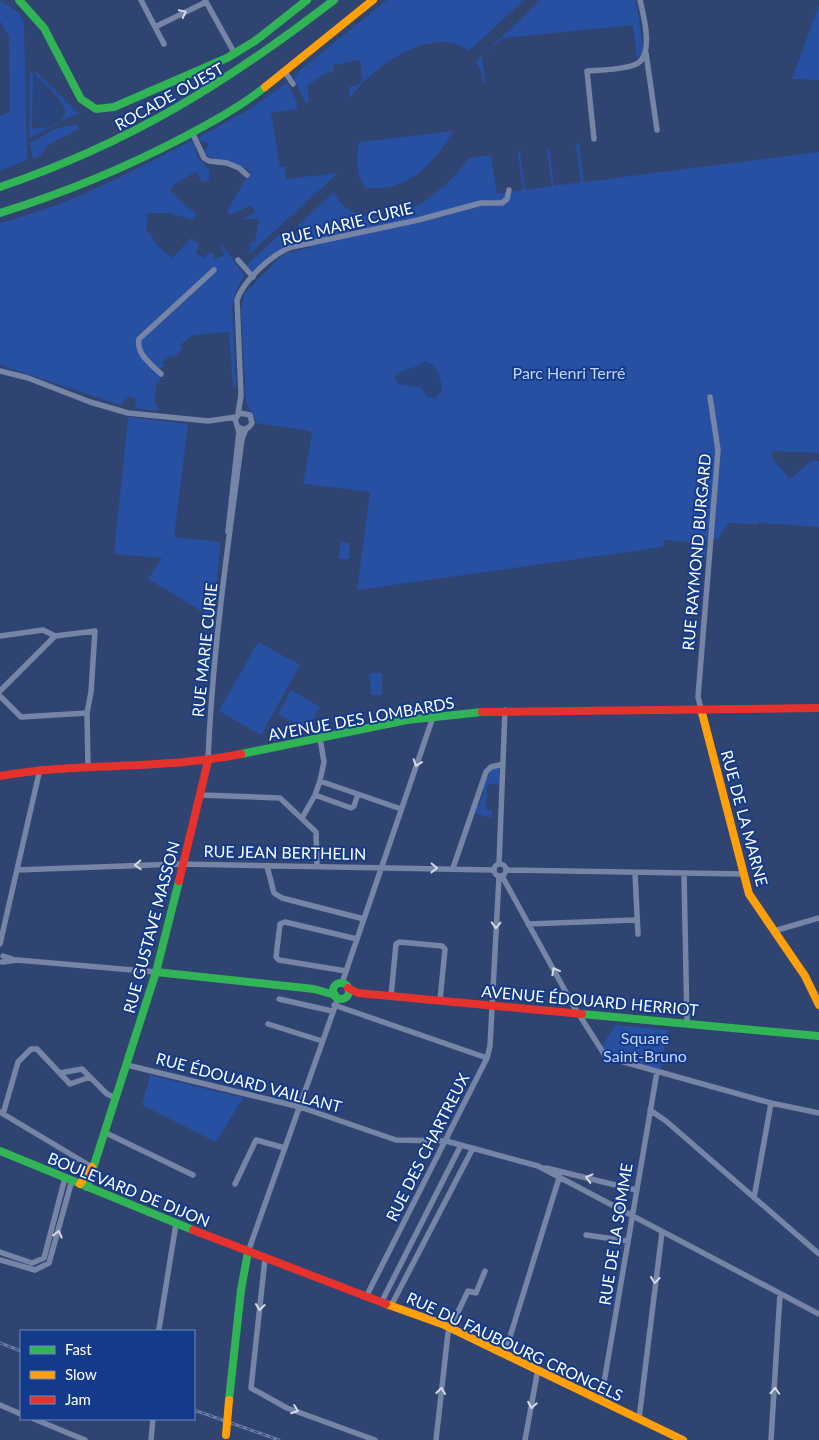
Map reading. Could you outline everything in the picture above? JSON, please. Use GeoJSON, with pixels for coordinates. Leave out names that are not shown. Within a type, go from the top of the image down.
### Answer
{"type":"FeatureCollection","features":[{"type":"Feature","properties":{"kind":"street"},"geometry":{"type":"LineString","coordinates":[[19,0],[44,28],[78,96],[96,109],[114,107],[235,54],[307,0]]}},
{"type":"Feature","properties":{"kind":"street"},"geometry":{"type":"LineString","coordinates":[[141,0],[164,44]]}},
{"type":"Feature","properties":{"kind":"street","name":"ROCADE OUEST"},"geometry":{"type":"LineString","coordinates":[[0,187],[106,146],[180,109],[261,57],[334,0]]}},
{"type":"Feature","properties":{"kind":"street"},"geometry":{"type":"LineString","coordinates":[[0,213],[45,199],[132,164],[213,121],[250,99],[373,0]]}},
{"type":"Feature","properties":{"kind":"street"},"geometry":{"type":"LineString","coordinates":[[640,0],[657,130]]}},
{"type":"Feature","properties":{"kind":"street"},"geometry":{"type":"LineString","coordinates":[[155,27],[206,1],[235,54]]}},
{"type":"Feature","properties":{"kind":"street"},"geometry":{"type":"LineString","coordinates":[[594,140],[587,71],[634,65],[642,61],[646,53]]}},
{"type":"Feature","properties":{"kind":"street"},"geometry":{"type":"LineString","coordinates":[[284,72],[293,84]]}},
{"type":"Feature","properties":{"kind":"street"},"geometry":{"type":"LineString","coordinates":[[192,132],[201,152],[209,161],[227,163],[247,174]]}},
{"type":"Feature","properties":{"kind":"street","name":"RUE MARIE CURIE"},"geometry":{"type":"LineString","coordinates":[[237,415],[241,394],[236,304],[240,291],[278,254],[287,249],[426,218],[481,202],[502,203],[507,199],[509,190]]}},
{"type":"Feature","properties":{"kind":"street"},"geometry":{"type":"LineString","coordinates":[[238,260],[253,277]]}},
{"type":"Feature","properties":{"kind":"street"},"geometry":{"type":"LineString","coordinates":[[161,374],[142,354],[138,346],[139,339],[214,270]]}},
{"type":"Feature","properties":{"kind":"street"},"geometry":{"type":"LineString","coordinates":[[0,371],[28,378],[90,402],[128,413],[208,421],[246,429],[250,426],[252,420],[248,413],[224,420],[208,421]]}},
{"type":"Feature","properties":{"kind":"street","name":"RUE MARIE CURIE"},"geometry":{"type":"LineString","coordinates":[[241,394],[248,413]]}},
{"type":"Feature","properties":{"kind":"street","name":"RUE RAYMOND BURGARD"},"geometry":{"type":"LineString","coordinates":[[701,709],[698,697],[718,450],[710,397]]}},
{"type":"Feature","properties":{"kind":"street"},"geometry":{"type":"LineString","coordinates":[[237,415],[237,427]]}},
{"type":"Feature","properties":{"kind":"street","name":"RUE MARIE CURIE"},"geometry":{"type":"LineString","coordinates":[[229,541],[228,516],[237,427]]}},
{"type":"Feature","properties":{"kind":"street","name":"RUE MARIE CURIE"},"geometry":{"type":"LineString","coordinates":[[208,762],[210,715],[229,541],[242,440],[246,429]]}},
{"type":"Feature","properties":{"kind":"street"},"geometry":{"type":"LineString","coordinates":[[702,560],[710,561]]}},
{"type":"Feature","properties":{"kind":"street"},"geometry":{"type":"LineString","coordinates":[[0,636],[43,630],[55,636],[95,631],[92,682],[87,713],[88,766]]}},
{"type":"Feature","properties":{"kind":"street"},"geometry":{"type":"LineString","coordinates":[[0,691],[55,636]]}},
{"type":"Feature","properties":{"kind":"street"},"geometry":{"type":"LineString","coordinates":[[0,696],[22,717],[87,713]]}},
{"type":"Feature","properties":{"kind":"street","name":"AVENUE DES LOMBARDS"},"geometry":{"type":"LineString","coordinates":[[0,776],[40,769],[208,762],[320,738],[433,717],[505,710],[819,708]]}},
{"type":"Feature","properties":{"kind":"street","name":"RUE DE LA MARNE"},"geometry":{"type":"LineString","coordinates":[[701,709],[749,894],[804,976],[819,1005]]}},
{"type":"Feature","properties":{"kind":"street"},"geometry":{"type":"LineString","coordinates":[[505,710],[499,864],[493,870],[494,873],[500,876],[606,1057],[771,1103],[819,1114]]}},
{"type":"Feature","properties":{"kind":"street"},"geometry":{"type":"LineString","coordinates":[[226,1438],[241,1290],[248,1252],[337,1001],[433,717]]}},
{"type":"Feature","properties":{"kind":"street"},"geometry":{"type":"LineString","coordinates":[[302,818],[309,809],[320,780],[324,762],[320,738]]}},
{"type":"Feature","properties":{"kind":"street","name":"RUE GUSTAVE MASSON"},"geometry":{"type":"LineString","coordinates":[[84,1185],[93,1173],[92,1167],[156,972],[208,762]]}},
{"type":"Feature","properties":{"kind":"street"},"geometry":{"type":"LineString","coordinates":[[453,868],[486,772],[491,767],[503,764]]}},
{"type":"Feature","properties":{"kind":"street"},"geometry":{"type":"LineString","coordinates":[[0,944],[40,769]]}},
{"type":"Feature","properties":{"kind":"street"},"geometry":{"type":"LineString","coordinates":[[320,780],[402,809]]}},
{"type":"Feature","properties":{"kind":"street"},"geometry":{"type":"LineString","coordinates":[[315,795],[351,808],[354,806],[358,794]]}},
{"type":"Feature","properties":{"kind":"street"},"geometry":{"type":"LineString","coordinates":[[200,795],[280,798],[316,832],[317,866]]}},
{"type":"Feature","properties":{"kind":"street","name":"RUE JEAN BERTHELIN"},"geometry":{"type":"LineString","coordinates":[[17,870],[183,864],[493,870]]}},
{"type":"Feature","properties":{"kind":"street"},"geometry":{"type":"LineString","coordinates":[[499,864],[505,866],[506,870]]}},
{"type":"Feature","properties":{"kind":"street"},"geometry":{"type":"LineString","coordinates":[[268,866],[274,893],[282,898],[364,918]]}},
{"type":"Feature","properties":{"kind":"street"},"geometry":{"type":"LineString","coordinates":[[500,876],[506,870],[744,874]]}},
{"type":"Feature","properties":{"kind":"street"},"geometry":{"type":"LineString","coordinates":[[635,873],[635,920],[638,934]]}},
{"type":"Feature","properties":{"kind":"street"},"geometry":{"type":"LineString","coordinates":[[684,873],[687,1023]]}},
{"type":"Feature","properties":{"kind":"street","name":"RUE DES CHARTREUX"},"geometry":{"type":"LineString","coordinates":[[367,1295],[446,1141],[490,1046],[500,876]]}},
{"type":"Feature","properties":{"kind":"street"},"geometry":{"type":"LineString","coordinates":[[774,930],[819,918]]}},
{"type":"Feature","properties":{"kind":"street"},"geometry":{"type":"LineString","coordinates":[[528,924],[635,920]]}},
{"type":"Feature","properties":{"kind":"street"},"geometry":{"type":"LineString","coordinates":[[346,971],[279,960],[276,957],[280,924],[285,922],[357,939]]}},
{"type":"Feature","properties":{"kind":"street"},"geometry":{"type":"LineString","coordinates":[[391,996],[396,944],[400,942],[442,946],[445,949],[440,1000]]}},
{"type":"Feature","properties":{"kind":"street"},"geometry":{"type":"LineString","coordinates":[[1,959],[156,972],[314,989],[342,985]]}},
{"type":"Feature","properties":{"kind":"street"},"geometry":{"type":"LineString","coordinates":[[337,1001],[333,991],[342,985]]}},
{"type":"Feature","properties":{"kind":"street","name":"AVENUE ÉDOUARD HERRIOT"},"geometry":{"type":"LineString","coordinates":[[342,985],[358,993],[819,1036]]}},
{"type":"Feature","properties":{"kind":"street"},"geometry":{"type":"LineString","coordinates":[[314,989],[337,1001],[486,1058]]}},
{"type":"Feature","properties":{"kind":"street","name":"AVENUE ÉDOUARD HERRIOT"},"geometry":{"type":"LineString","coordinates":[[337,1001],[358,993]]}},
{"type":"Feature","properties":{"kind":"street"},"geometry":{"type":"LineString","coordinates":[[279,999],[337,1001]]}},
{"type":"Feature","properties":{"kind":"street"},"geometry":{"type":"LineString","coordinates":[[268,1024],[322,1041]]}},
{"type":"Feature","properties":{"kind":"street"},"geometry":{"type":"LineString","coordinates":[[90,1077],[70,1084],[37,1048],[31,1049],[18,1062],[1,1113],[92,1167]]}},
{"type":"Feature","properties":{"kind":"street","name":"RUE ÉDOUARD VAILLANT"},"geometry":{"type":"LineString","coordinates":[[127,1065],[300,1106],[396,1140],[446,1141],[636,1190]]}},
{"type":"Feature","properties":{"kind":"street"},"geometry":{"type":"LineString","coordinates":[[60,1073],[79,1068],[107,1094],[116,1098]]}},
{"type":"Feature","properties":{"kind":"street","name":"RUE DE LA SOMME"},"geometry":{"type":"LineString","coordinates":[[601,1400],[657,1072]]}},
{"type":"Feature","properties":{"kind":"street"},"geometry":{"type":"LineString","coordinates":[[754,1198],[771,1103]]}},
{"type":"Feature","properties":{"kind":"street"},"geometry":{"type":"LineString","coordinates":[[650,1110],[666,1121],[819,1254]]}},
{"type":"Feature","properties":{"kind":"street"},"geometry":{"type":"LineString","coordinates":[[104,1132],[193,1175]]}},
{"type":"Feature","properties":{"kind":"street"},"geometry":{"type":"LineString","coordinates":[[235,1184],[256,1140],[286,1148]]}},
{"type":"Feature","properties":{"kind":"street"},"geometry":{"type":"LineString","coordinates":[[382,1301],[461,1145]]}},
{"type":"Feature","properties":{"kind":"street"},"geometry":{"type":"LineString","coordinates":[[392,1304],[473,1148]]}},
{"type":"Feature","properties":{"kind":"street","name":"BOULEVARD DE DIJON"},"geometry":{"type":"LineString","coordinates":[[0,1151],[248,1252]]}},
{"type":"Feature","properties":{"kind":"street","name":"RUE ÉDOUARD VAILLANT"},"geometry":{"type":"LineString","coordinates":[[538,1166],[819,1314]]}},
{"type":"Feature","properties":{"kind":"street"},"geometry":{"type":"LineString","coordinates":[[505,1353],[559,1178]]}},
{"type":"Feature","properties":{"kind":"street"},"geometry":{"type":"LineString","coordinates":[[0,1252],[28,1263],[44,1258],[68,1179]]}},
{"type":"Feature","properties":{"kind":"street"},"geometry":{"type":"LineString","coordinates":[[0,1260],[35,1270],[49,1263],[68,1179]]}},
{"type":"Feature","properties":{"kind":"street"},"geometry":{"type":"LineString","coordinates":[[159,1329],[176,1224]]}},
{"type":"Feature","properties":{"kind":"street"},"geometry":{"type":"LineString","coordinates":[[639,1419],[662,1232]]}},
{"type":"Feature","properties":{"kind":"street"},"geometry":{"type":"LineString","coordinates":[[586,1235],[628,1241]]}},
{"type":"Feature","properties":{"kind":"street","name":"RUE DU FAUBOURG CRONCELS"},"geometry":{"type":"LineString","coordinates":[[248,1252],[392,1304],[449,1327],[683,1440]]}},
{"type":"Feature","properties":{"kind":"street"},"geometry":{"type":"LineString","coordinates":[[265,1259],[251,1388],[287,1408],[375,1440]]}},
{"type":"Feature","properties":{"kind":"street"},"geometry":{"type":"LineString","coordinates":[[436,1440],[449,1327],[468,1291],[476,1293],[485,1271]]}},
{"type":"Feature","properties":{"kind":"street"},"geometry":{"type":"LineString","coordinates":[[771,1440],[780,1294]]}},
{"type":"Feature","properties":{"kind":"street"},"geometry":{"type":"LineString","coordinates":[[526,1440],[538,1369]]}},
{"type":"Feature","properties":{"kind":"street"},"geometry":{"type":"LineString","coordinates":[[0,1405],[20,1414]]}},
{"type":"Feature","properties":{"kind":"street"},"geometry":{"type":"LineString","coordinates":[[36,1420],[85,1440]]}},
{"type":"Feature","properties":{"kind":"street"},"geometry":{"type":"LineString","coordinates":[[151,1440],[153,1420]]}},
{"type":"Feature","properties":{"kind":"green space"},"geometry":{"type":"Polygon","coordinates":[[[0,0],[19,13],[24,23],[27,160],[0,171],[0,116],[10,112],[9,36],[0,21],[0,0]]]}},
{"type":"Feature","properties":{"kind":"green space"},"geometry":{"type":"Polygon","coordinates":[[[387,0],[524,0],[469,51],[454,44],[438,42],[421,45],[403,52],[372,74],[350,99],[349,87],[358,85],[362,80],[360,60],[334,65],[334,73],[328,71],[307,86],[309,103],[305,102],[294,78],[299,71],[387,0]]]}},
{"type":"Feature","properties":{"kind":"green space"},"geometry":{"type":"Polygon","coordinates":[[[541,0],[636,0],[643,47],[641,55],[637,58],[633,25],[503,38],[482,56],[485,81],[482,82],[481,72],[476,61],[541,0]]]}},
{"type":"Feature","properties":{"kind":"green space"},"geometry":{"type":"Polygon","coordinates":[[[819,5],[819,80],[792,79],[819,5]]]}},
{"type":"Feature","properties":{"kind":"green space"},"geometry":{"type":"Polygon","coordinates":[[[37,72],[78,113],[29,138],[30,73],[33,73],[32,128],[53,125],[61,121],[65,113],[63,105],[38,78],[35,73],[37,72]]]}},
{"type":"Feature","properties":{"kind":"green space"},"geometry":{"type":"Polygon","coordinates":[[[287,83],[295,98],[298,109],[271,113],[280,167],[285,167],[286,179],[338,173],[246,257],[250,251],[251,241],[255,242],[259,219],[242,219],[255,213],[251,205],[230,215],[227,211],[251,171],[207,155],[204,152],[208,147],[207,142],[202,142],[198,138],[245,112],[287,83]]]}},
{"type":"Feature","properties":{"kind":"green space"},"geometry":{"type":"Polygon","coordinates":[[[77,124],[79,129],[48,145],[41,155],[33,159],[30,143],[55,129],[77,124]]]}},
{"type":"Feature","properties":{"kind":"green space"},"geometry":{"type":"Polygon","coordinates":[[[453,131],[438,154],[418,173],[406,181],[380,189],[366,188],[362,183],[358,172],[359,142],[453,131]]]}},
{"type":"Feature","properties":{"kind":"green space"},"geometry":{"type":"Polygon","coordinates":[[[193,140],[197,156],[209,170],[209,181],[202,182],[197,171],[175,184],[170,191],[196,214],[194,220],[168,213],[148,213],[146,229],[158,246],[172,258],[191,238],[199,245],[196,253],[204,258],[207,254],[213,253],[215,259],[224,256],[220,242],[244,275],[236,291],[232,306],[236,387],[233,387],[229,332],[193,335],[180,345],[183,349],[173,358],[170,355],[162,363],[164,366],[158,369],[160,382],[157,382],[154,404],[158,406],[157,411],[135,408],[136,399],[129,396],[120,405],[0,365],[0,223],[75,198],[193,140]]]}},
{"type":"Feature","properties":{"kind":"green space","name":"Parc Henri Terré"},"geometry":{"type":"Polygon","coordinates":[[[579,143],[581,144],[579,145],[584,182],[819,152],[819,453],[773,451],[772,458],[790,479],[811,461],[819,461],[819,527],[761,523],[753,513],[759,521],[758,524],[728,523],[719,538],[703,543],[706,547],[706,557],[695,559],[690,556],[689,542],[664,540],[663,547],[357,590],[370,492],[303,484],[312,434],[310,431],[256,423],[246,400],[241,310],[244,294],[280,257],[290,252],[310,248],[312,239],[298,225],[334,192],[341,203],[361,215],[374,217],[399,213],[422,203],[435,193],[453,177],[469,158],[491,155],[497,194],[523,190],[518,153],[516,153],[520,151],[523,152],[520,153],[525,190],[552,186],[547,149],[544,150],[549,147],[552,148],[549,149],[554,186],[581,182],[576,146],[574,146],[579,143]]]}},
{"type":"Feature","properties":{"kind":"green space"},"geometry":{"type":"Polygon","coordinates":[[[283,231],[286,234],[292,231],[301,238],[300,242],[279,250],[254,271],[251,271],[247,265],[283,231]]]}},
{"type":"Feature","properties":{"kind":"green space"},"geometry":{"type":"Polygon","coordinates":[[[128,417],[188,424],[174,537],[221,542],[214,604],[208,615],[148,579],[162,558],[114,554],[128,417]]]}},
{"type":"Feature","properties":{"kind":"green space"},"geometry":{"type":"Polygon","coordinates":[[[341,542],[350,543],[349,559],[339,559],[341,542]]]}},
{"type":"Feature","properties":{"kind":"green space"},"geometry":{"type":"Polygon","coordinates":[[[258,642],[300,665],[261,735],[219,711],[258,642]]]}},
{"type":"Feature","properties":{"kind":"green space"},"geometry":{"type":"Polygon","coordinates":[[[370,673],[382,673],[382,695],[371,695],[370,673]]]}},
{"type":"Feature","properties":{"kind":"green space"},"geometry":{"type":"Polygon","coordinates":[[[291,690],[320,707],[307,730],[278,714],[291,690]]]}},
{"type":"Feature","properties":{"kind":"green space"},"geometry":{"type":"Polygon","coordinates":[[[492,768],[499,768],[499,784],[487,784],[486,810],[492,810],[492,818],[474,813],[476,805],[479,806],[484,792],[481,791],[492,768]]]}},
{"type":"Feature","properties":{"kind":"green space","name":"Square Saint-Bruno"},"geometry":{"type":"Polygon","coordinates":[[[615,1025],[669,1030],[665,1041],[661,1069],[610,1056],[602,1046],[615,1025]]]}},
{"type":"Feature","properties":{"kind":"green space"},"geometry":{"type":"Polygon","coordinates":[[[150,1075],[243,1098],[216,1142],[142,1105],[150,1075]]]}},
{"type":"Feature","properties":{"kind":"shaded area"},"geometry":{"type":"Polygon","coordinates":[[[33,73],[35,73],[49,96],[59,105],[62,111],[58,120],[43,126],[34,121],[33,73]]]}},
{"type":"Feature","properties":{"kind":"shaded area"},"geometry":{"type":"Polygon","coordinates":[[[424,361],[433,365],[440,375],[442,390],[435,399],[427,397],[421,388],[399,384],[394,377],[401,371],[424,361]]]}},
{"type":"Feature","properties":{"kind":"waterway"},"geometry":{"type":"LineString","coordinates":[[11,0],[28,17],[34,73]]}},
{"type":"Feature","properties":{"kind":"railway"},"geometry":{"type":"LineString","coordinates":[[0,1343],[20,1351]]}},
{"type":"Feature","properties":{"kind":"railway"},"geometry":{"type":"LineString","coordinates":[[195,1410],[279,1440]]}},
{"type":"Feature","properties":{"kind":"traffic: fast"},"geometry":{"type":"LineString","coordinates":[[19,0],[44,28],[81,99],[96,109],[114,107],[227,58],[255,41],[307,0]]}},
{"type":"Feature","properties":{"kind":"traffic: fast"},"geometry":{"type":"LineString","coordinates":[[0,187],[92,151],[175,108],[255,58],[334,0]]}},
{"type":"Feature","properties":{"kind":"traffic: fast"},"geometry":{"type":"LineString","coordinates":[[0,213],[71,188],[139,159],[215,120],[265,87]]}},
{"type":"Feature","properties":{"kind":"traffic: fast"},"geometry":{"type":"LineString","coordinates":[[241,754],[407,720],[482,712]]}},
{"type":"Feature","properties":{"kind":"traffic: fast"},"geometry":{"type":"LineString","coordinates":[[87,1187],[156,972],[179,881]]}},
{"type":"Feature","properties":{"kind":"traffic: fast"},"geometry":{"type":"LineString","coordinates":[[156,972],[314,989],[335,995]]}},
{"type":"Feature","properties":{"kind":"traffic: fast"},"geometry":{"type":"LineString","coordinates":[[341,983],[349,991],[341,999],[333,991],[341,983]]}},
{"type":"Feature","properties":{"kind":"traffic: fast"},"geometry":{"type":"LineString","coordinates":[[582,1014],[819,1036]]}},
{"type":"Feature","properties":{"kind":"traffic: fast"},"geometry":{"type":"LineString","coordinates":[[0,1151],[193,1230]]}},
{"type":"Feature","properties":{"kind":"traffic: fast"},"geometry":{"type":"LineString","coordinates":[[229,1400],[241,1290],[248,1252]]}},
{"type":"Feature","properties":{"kind":"traffic: slow"},"geometry":{"type":"LineString","coordinates":[[265,87],[373,0]]}},
{"type":"Feature","properties":{"kind":"traffic: slow"},"geometry":{"type":"LineString","coordinates":[[701,709],[749,894],[805,976],[819,1005]]}},
{"type":"Feature","properties":{"kind":"traffic: slow"},"geometry":{"type":"LineString","coordinates":[[80,1184],[92,1167]]}},
{"type":"Feature","properties":{"kind":"traffic: slow"},"geometry":{"type":"LineString","coordinates":[[386,1304],[442,1324],[683,1440]]}},
{"type":"Feature","properties":{"kind":"traffic: slow"},"geometry":{"type":"LineString","coordinates":[[226,1435],[229,1400]]}},
{"type":"Feature","properties":{"kind":"traffic: jam"},"geometry":{"type":"LineString","coordinates":[[482,712],[819,708]]}},
{"type":"Feature","properties":{"kind":"traffic: jam"},"geometry":{"type":"LineString","coordinates":[[0,776],[60,769],[181,762],[241,754]]}},
{"type":"Feature","properties":{"kind":"traffic: jam"},"geometry":{"type":"LineString","coordinates":[[179,881],[208,761]]}},
{"type":"Feature","properties":{"kind":"traffic: jam"},"geometry":{"type":"LineString","coordinates":[[348,988],[358,993],[582,1014]]}},
{"type":"Feature","properties":{"kind":"traffic: jam"},"geometry":{"type":"LineString","coordinates":[[193,1230],[386,1304]]}}]}
